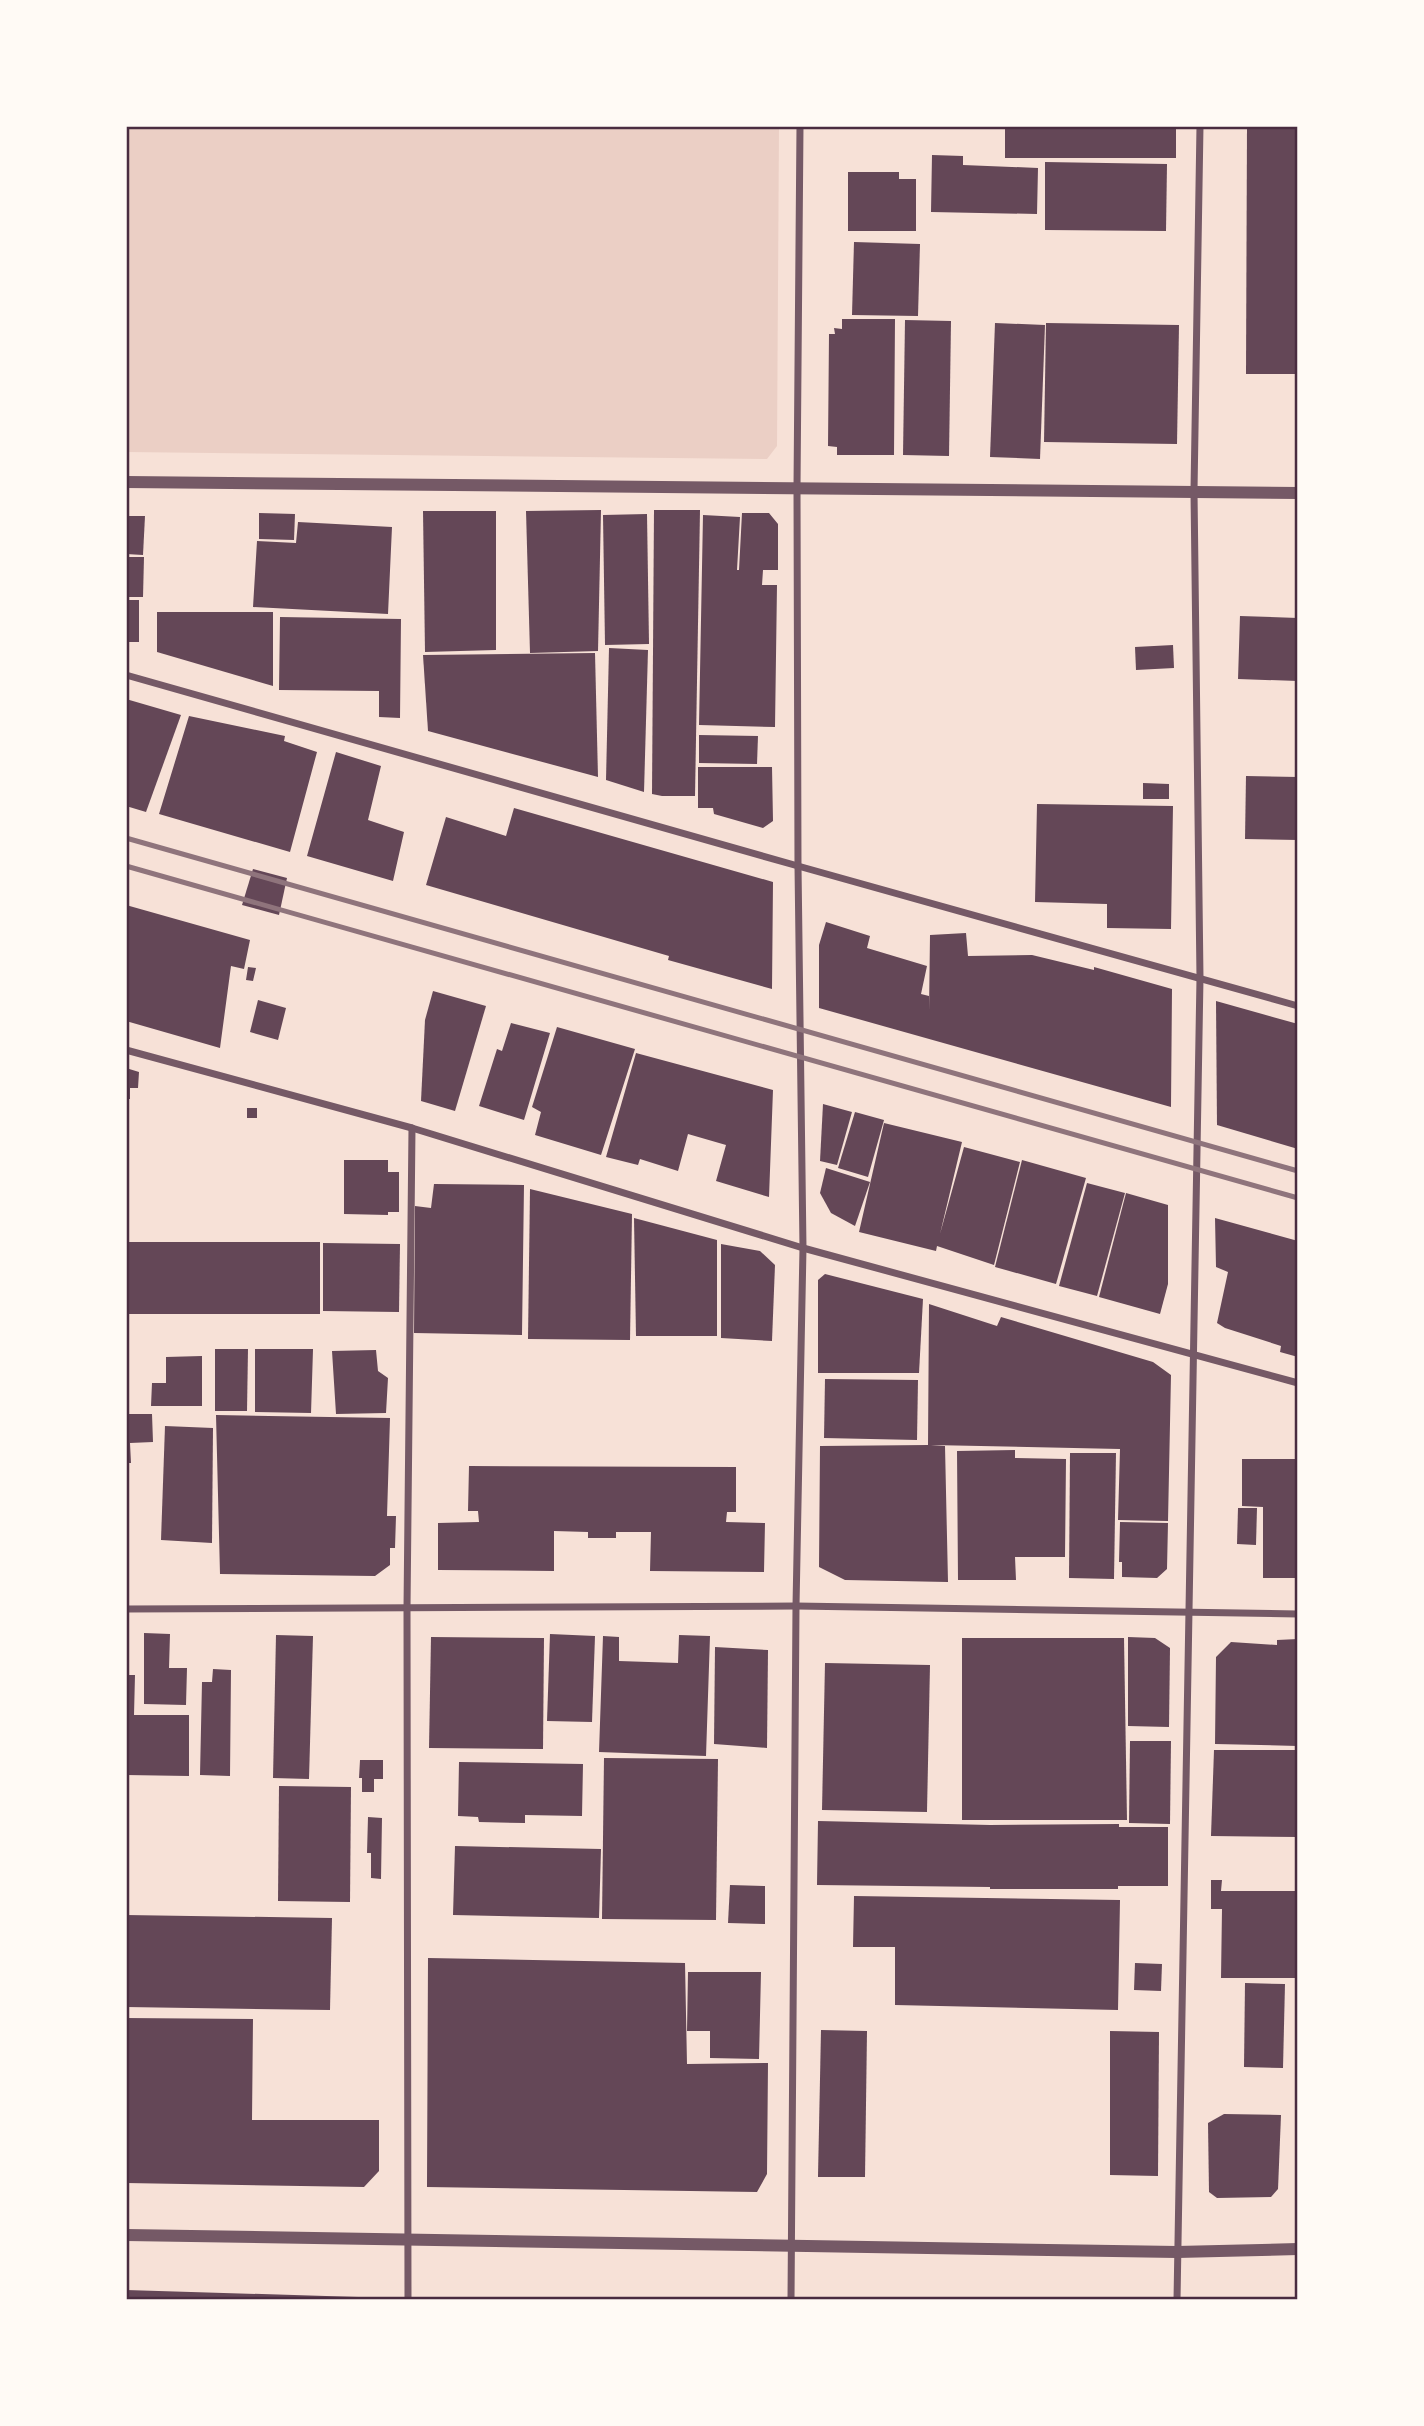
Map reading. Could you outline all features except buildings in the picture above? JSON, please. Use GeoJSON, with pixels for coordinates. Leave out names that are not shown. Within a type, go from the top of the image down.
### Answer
{"type":"FeatureCollection","features":[{"type":"Feature","properties":{"kind":"street"},"geometry":{"type":"LineString","coordinates":[[791,2300],[796,1606],[803,1248],[798,866],[800,126]]}},
{"type":"Feature","properties":{"kind":"street"},"geometry":{"type":"LineString","coordinates":[[1177,2300],[1200,978],[1194,491],[1199,126]]}},
{"type":"Feature","properties":{"kind":"street"},"geometry":{"type":"LineString","coordinates":[[126,482],[1298,493]]}},
{"type":"Feature","properties":{"kind":"street"},"geometry":{"type":"LineString","coordinates":[[126,675],[1298,1006]]}},
{"type":"Feature","properties":{"kind":"street"},"geometry":{"type":"LineString","coordinates":[[126,1050],[412,1128],[803,1248],[1298,1383]]}},
{"type":"Feature","properties":{"kind":"street"},"geometry":{"type":"LineString","coordinates":[[408,2300],[407,1608],[412,1128]]}},
{"type":"Feature","properties":{"kind":"street"},"geometry":{"type":"LineString","coordinates":[[126,1609],[796,1606],[1298,1614]]}},
{"type":"Feature","properties":{"kind":"street"},"geometry":{"type":"LineString","coordinates":[[126,2235],[1177,2252],[1298,2249]]}},
{"type":"Feature","properties":{"kind":"shaded area"},"geometry":{"type":"Polygon","coordinates":[[[126,126],[779,126],[777,446],[767,459],[126,452],[126,126]]]}},
{"type":"Feature","properties":{"kind":"railway"},"geometry":{"type":"LineString","coordinates":[[126,838],[1298,1171]]}},
{"type":"Feature","properties":{"kind":"railway"},"geometry":{"type":"LineString","coordinates":[[126,866],[1298,1198]]}}]}
